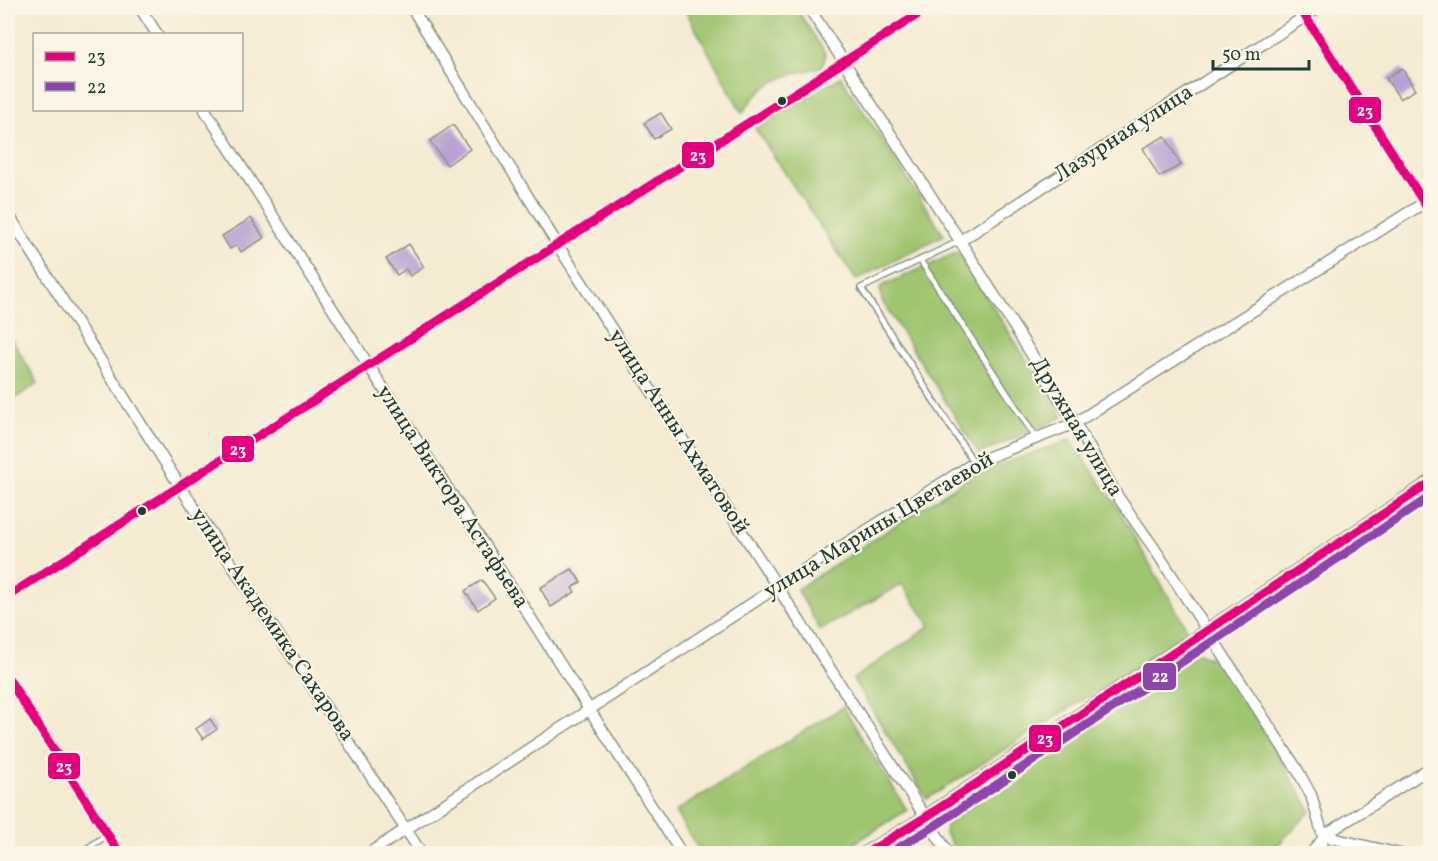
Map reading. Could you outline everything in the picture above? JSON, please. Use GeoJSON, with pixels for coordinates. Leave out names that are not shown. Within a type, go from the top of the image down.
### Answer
{"type":"FeatureCollection","features":[{"type":"Feature","properties":{"kind":"street"},"geometry":{"type":"LineString","coordinates":[[140,8],[156,33]]}},
{"type":"Feature","properties":{"kind":"street","name":"улица Анны Ахматовой"},"geometry":{"type":"LineString","coordinates":[[412,8],[557,244],[949,854]]}},
{"type":"Feature","properties":{"kind":"street","name":"Дружная улица"},"geometry":{"type":"LineString","coordinates":[[809,8],[960,241],[1075,423],[1118,497],[1154,548],[1298,771],[1311,795],[1323,836]]}},
{"type":"Feature","properties":{"kind":"street"},"geometry":{"type":"LineString","coordinates":[[8,596],[928,8]]}},
{"type":"Feature","properties":{"kind":"street","name":"Лазурная улица"},"geometry":{"type":"LineString","coordinates":[[960,241],[1303,12],[1318,8]]}},
{"type":"Feature","properties":{"kind":"street"},"geometry":{"type":"LineString","coordinates":[[1303,12],[1428,205]]}},
{"type":"Feature","properties":{"kind":"street","name":"улица Виктора Астафьева"},"geometry":{"type":"LineString","coordinates":[[206,111],[682,854]]}},
{"type":"Feature","properties":{"kind":"street","name":"улица Марины Цветаевой"},"geometry":{"type":"LineString","coordinates":[[368,854],[777,587],[974,463],[1075,423],[1428,205]]}},
{"type":"Feature","properties":{"kind":"street","name":"улица Академика Сахарова"},"geometry":{"type":"LineString","coordinates":[[8,214],[180,486],[422,854]]}},
{"type":"Feature","properties":{"kind":"street"},"geometry":{"type":"LineString","coordinates":[[864,854],[926,817],[1208,633],[1431,483]]}},
{"type":"Feature","properties":{"kind":"street"},"geometry":{"type":"LineString","coordinates":[[8,678],[120,854]]}},
{"type":"Feature","properties":{"kind":"street"},"geometry":{"type":"LineString","coordinates":[[1318,854],[1323,836],[1431,768]]}},
{"type":"Feature","properties":{"kind":"street"},"geometry":{"type":"LineString","coordinates":[[1323,836],[1400,854]]}},
{"type":"Feature","properties":{"kind":"lane"},"geometry":{"type":"LineString","coordinates":[[960,241],[861,288],[974,463]]}},
{"type":"Feature","properties":{"kind":"lane"},"geometry":{"type":"LineString","coordinates":[[920,260],[1036,438]]}},
{"type":"Feature","properties":{"kind":"lane"},"geometry":{"type":"LineString","coordinates":[[79,854],[107,835]]}},
{"type":"Feature","properties":{"kind":"lane"},"geometry":{"type":"LineString","coordinates":[[1307,854],[1323,836]]}},
{"type":"Feature","properties":{"kind":"green space"},"geometry":{"type":"Polygon","coordinates":[[[684,8],[796,8],[826,54],[822,67],[796,73],[776,81],[759,92],[742,113],[684,8]]]}},
{"type":"Feature","properties":{"kind":"green space"},"geometry":{"type":"Polygon","coordinates":[[[841,77],[944,235],[856,280],[755,128],[841,77]]]}},
{"type":"Feature","properties":{"kind":"green space"},"geometry":{"type":"Polygon","coordinates":[[[958,252],[1063,417],[979,454],[882,301],[880,287],[958,252]]]}},
{"type":"Feature","properties":{"kind":"green space"},"geometry":{"type":"Polygon","coordinates":[[[8,333],[38,383],[8,403],[8,333]]]}},
{"type":"Feature","properties":{"kind":"green space"},"geometry":{"type":"Polygon","coordinates":[[[1070,440],[1113,500],[1189,632],[927,799],[853,679],[930,626],[902,584],[820,630],[797,589],[978,472],[1070,440]]]}},
{"type":"Feature","properties":{"kind":"green space"},"geometry":{"type":"Polygon","coordinates":[[[1196,652],[1223,663],[1311,811],[1270,853],[958,853],[945,834],[948,813],[1196,652]]]}},
{"type":"Feature","properties":{"kind":"green space"},"geometry":{"type":"Polygon","coordinates":[[[843,707],[907,810],[839,853],[701,853],[675,812],[843,707]]]}},
{"type":"Feature","properties":{"kind":"building"},"geometry":{"type":"Polygon","coordinates":[[[1402,68],[1415,90],[1400,99],[1386,78],[1402,68]]]}},
{"type":"Feature","properties":{"kind":"building"},"geometry":{"type":"Polygon","coordinates":[[[661,113],[671,129],[654,139],[644,123],[661,113]]]}},
{"type":"Feature","properties":{"kind":"building"},"geometry":{"type":"Polygon","coordinates":[[[453,125],[470,149],[447,165],[430,141],[453,125]]]}},
{"type":"Feature","properties":{"kind":"building"},"geometry":{"type":"Polygon","coordinates":[[[1165,136],[1181,165],[1159,177],[1143,148],[1165,136]]]}},
{"type":"Feature","properties":{"kind":"building"},"geometry":{"type":"Polygon","coordinates":[[[251,218],[264,238],[241,252],[237,245],[230,249],[222,236],[251,218]]]}},
{"type":"Feature","properties":{"kind":"building"},"geometry":{"type":"Polygon","coordinates":[[[409,244],[424,267],[410,276],[406,269],[397,275],[386,259],[409,244]]]}},
{"type":"Feature","properties":{"kind":"building"},"geometry":{"type":"Polygon","coordinates":[[[572,569],[581,582],[572,588],[575,592],[551,607],[540,588],[572,569]]]}},
{"type":"Feature","properties":{"kind":"building"},"geometry":{"type":"Polygon","coordinates":[[[482,580],[495,598],[478,610],[465,591],[482,580]]]}},
{"type":"Feature","properties":{"kind":"building"},"geometry":{"type":"Polygon","coordinates":[[[210,719],[217,729],[203,739],[196,729],[210,719]]]}},
{"type":"Feature","properties":{"kind":"transit line","name":"23"},"geometry":{"type":"LineString","coordinates":[[8,596],[928,8]]}},
{"type":"Feature","properties":{"kind":"transit line","name":"23"},"geometry":{"type":"LineString","coordinates":[[1300,8],[1430,212]]}},
{"type":"Feature","properties":{"kind":"transit line","name":"23"},"geometry":{"type":"LineString","coordinates":[[865,854],[926,817],[1430,483]]}},
{"type":"Feature","properties":{"kind":"transit line","name":"22"},"geometry":{"type":"LineString","coordinates":[[888,854],[933,827],[1430,497]]}},
{"type":"Feature","properties":{"kind":"transit line","name":"23"},"geometry":{"type":"LineString","coordinates":[[8,678],[120,854]]}}]}
